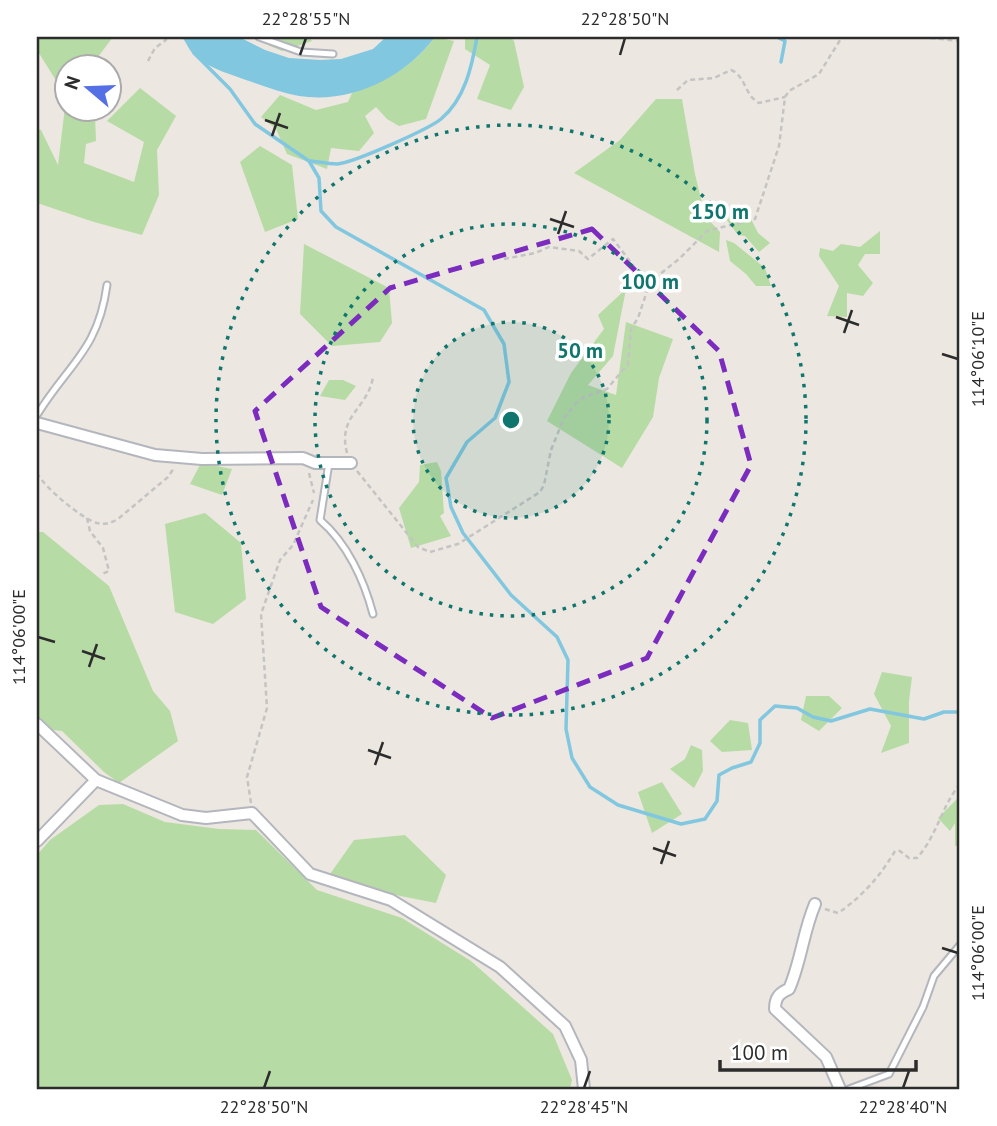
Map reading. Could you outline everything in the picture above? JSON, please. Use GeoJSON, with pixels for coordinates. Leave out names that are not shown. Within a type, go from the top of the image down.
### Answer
{"type":"FeatureCollection","features":[{"type":"Feature","properties":{"kind":"street"},"geometry":{"type":"LineString","coordinates":[[37,423],[155,455],[202,459],[303,458],[315,463],[351,463]]}},
{"type":"Feature","properties":{"kind":"street"},"geometry":{"type":"LineString","coordinates":[[37,724],[96,780],[182,815],[206,818],[252,813],[310,874],[391,901],[500,967],[565,1026],[581,1060],[584,1089]]}},
{"type":"Feature","properties":{"kind":"street"},"geometry":{"type":"LineString","coordinates":[[37,841],[96,780]]}},
{"type":"Feature","properties":{"kind":"street"},"geometry":{"type":"LineString","coordinates":[[815,904],[804,934],[797,971],[789,989],[780,993],[775,1009],[826,1057],[840,1089]]}},
{"type":"Feature","properties":{"kind":"lane"},"geometry":{"type":"LineString","coordinates":[[259,37],[301,52],[333,54]]}},
{"type":"Feature","properties":{"kind":"lane"},"geometry":{"type":"LineString","coordinates":[[37,415],[92,339],[104,310],[107,285]]}},
{"type":"Feature","properties":{"kind":"lane"},"geometry":{"type":"LineString","coordinates":[[329,463],[320,520],[333,532],[366,587],[373,614]]}},
{"type":"Feature","properties":{"kind":"lane"},"geometry":{"type":"LineString","coordinates":[[849,1089],[889,1074],[923,1007],[934,976],[960,945]]}},
{"type":"Feature","properties":{"kind":"path"},"geometry":{"type":"LineString","coordinates":[[148,61],[155,48],[166,40],[164,37]]}},
{"type":"Feature","properties":{"kind":"path"},"geometry":{"type":"LineString","coordinates":[[373,377],[372,387],[349,418],[345,431],[345,446],[351,463],[418,547],[430,552],[458,544],[540,492],[551,450],[564,418],[584,397],[607,389],[628,364],[631,330],[650,282],[672,263],[680,260],[707,231],[755,219],[779,146],[785,97],[789,91],[819,74],[828,64],[842,37]]}},
{"type":"Feature","properties":{"kind":"path"},"geometry":{"type":"LineString","coordinates":[[922,37],[960,41]]}},
{"type":"Feature","properties":{"kind":"path"},"geometry":{"type":"LineString","coordinates":[[677,90],[688,80],[714,78],[731,70],[741,77],[750,99],[759,103],[785,97]]}},
{"type":"Feature","properties":{"kind":"path"},"geometry":{"type":"LineString","coordinates":[[504,259],[535,253],[549,247],[579,251],[588,259],[613,239],[641,276],[650,282]]}},
{"type":"Feature","properties":{"kind":"path"},"geometry":{"type":"LineString","coordinates":[[252,813],[247,777],[267,708],[261,614],[280,560],[293,545],[314,496],[309,474],[315,463]]}},
{"type":"Feature","properties":{"kind":"path"},"geometry":{"type":"LineString","coordinates":[[37,474],[41,482],[53,492],[101,524],[118,519],[179,465]]}},
{"type":"Feature","properties":{"kind":"path"},"geometry":{"type":"LineString","coordinates":[[87,517],[90,531],[103,548],[109,571],[102,575]]}},
{"type":"Feature","properties":{"kind":"path"},"geometry":{"type":"LineString","coordinates":[[815,904],[829,912],[838,913],[856,901],[886,868],[895,851],[900,851],[909,858],[916,858],[930,843],[951,794],[960,784]]}},
{"type":"Feature","properties":{"kind":"highlighted area"},"geometry":{"type":"Polygon","coordinates":[[[592,229],[719,351],[751,465],[647,658],[492,718],[321,607],[255,411],[390,288],[592,229]]]}},
{"type":"Feature","properties":{"kind":"green space"},"geometry":{"type":"Polygon","coordinates":[[[37,37],[113,37],[102,52],[52,52],[52,74],[37,50],[37,37]]]}},
{"type":"Feature","properties":{"kind":"green space"},"geometry":{"type":"Polygon","coordinates":[[[269,37],[309,37],[312,41],[282,51],[268,45],[269,37]]]}},
{"type":"Feature","properties":{"kind":"green space"},"geometry":{"type":"Polygon","coordinates":[[[435,37],[454,41],[426,119],[399,126],[387,119],[376,107],[365,116],[374,133],[359,151],[331,148],[327,169],[287,154],[276,129],[261,117],[280,95],[316,110],[348,102],[352,93],[387,78],[408,65],[435,37]]]}},
{"type":"Feature","properties":{"kind":"green space"},"geometry":{"type":"Polygon","coordinates":[[[465,37],[510,37],[514,41],[524,87],[511,110],[477,99],[490,65],[465,49],[465,37]]]}},
{"type":"Feature","properties":{"kind":"green space"},"geometry":{"type":"Polygon","coordinates":[[[140,88],[176,116],[157,150],[159,195],[142,235],[37,203],[37,129],[41,130],[58,165],[63,122],[95,122],[96,141],[86,144],[84,163],[134,182],[144,142],[109,122],[122,122],[122,106],[140,88]]]}},
{"type":"Feature","properties":{"kind":"green space"},"geometry":{"type":"Polygon","coordinates":[[[656,99],[682,99],[705,216],[720,232],[719,252],[574,173],[620,140],[656,99]]]}},
{"type":"Feature","properties":{"kind":"green space"},"geometry":{"type":"Polygon","coordinates":[[[260,146],[292,165],[298,219],[265,232],[240,162],[260,146]]]}},
{"type":"Feature","properties":{"kind":"green space"},"geometry":{"type":"Polygon","coordinates":[[[749,215],[758,233],[770,243],[759,252],[745,236],[738,235],[726,219],[749,215]]]}},
{"type":"Feature","properties":{"kind":"green space"},"geometry":{"type":"Polygon","coordinates":[[[880,231],[880,254],[865,254],[858,265],[873,283],[863,296],[847,293],[847,317],[827,316],[839,286],[819,256],[820,248],[833,251],[841,244],[860,247],[880,231]]]}},
{"type":"Feature","properties":{"kind":"green space"},"geometry":{"type":"Polygon","coordinates":[[[726,240],[734,243],[765,268],[771,286],[756,286],[730,261],[726,240]]]}},
{"type":"Feature","properties":{"kind":"green space"},"geometry":{"type":"Polygon","coordinates":[[[304,244],[389,288],[392,323],[380,342],[332,346],[300,314],[304,244]]]}},
{"type":"Feature","properties":{"kind":"green space"},"geometry":{"type":"Polygon","coordinates":[[[626,289],[613,356],[588,385],[616,395],[626,322],[673,339],[659,378],[653,417],[622,468],[547,421],[571,373],[604,329],[598,315],[626,289]]]}},
{"type":"Feature","properties":{"kind":"green space"},"geometry":{"type":"Polygon","coordinates":[[[329,380],[343,380],[356,386],[345,400],[320,396],[329,380]]]}},
{"type":"Feature","properties":{"kind":"green space"},"geometry":{"type":"Polygon","coordinates":[[[437,462],[441,471],[444,513],[440,516],[451,536],[411,548],[399,508],[419,482],[420,465],[437,462]]]}},
{"type":"Feature","properties":{"kind":"green space"},"geometry":{"type":"Polygon","coordinates":[[[201,463],[232,469],[222,495],[190,484],[201,463]]]}},
{"type":"Feature","properties":{"kind":"green space"},"geometry":{"type":"Polygon","coordinates":[[[205,513],[241,543],[246,599],[213,624],[175,612],[165,524],[205,513]]]}},
{"type":"Feature","properties":{"kind":"green space"},"geometry":{"type":"Polygon","coordinates":[[[37,532],[43,532],[109,586],[153,691],[170,711],[178,741],[119,783],[62,731],[37,728],[37,532]]]}},
{"type":"Feature","properties":{"kind":"green space"},"geometry":{"type":"Polygon","coordinates":[[[882,672],[912,677],[909,743],[881,753],[891,726],[874,694],[882,672]]]}},
{"type":"Feature","properties":{"kind":"green space"},"geometry":{"type":"Polygon","coordinates":[[[806,696],[829,696],[842,708],[819,731],[801,720],[806,696]]]}},
{"type":"Feature","properties":{"kind":"green space"},"geometry":{"type":"Polygon","coordinates":[[[730,720],[748,723],[752,750],[722,752],[710,741],[730,720]]]}},
{"type":"Feature","properties":{"kind":"green space"},"geometry":{"type":"Polygon","coordinates":[[[691,745],[702,750],[703,771],[694,788],[670,769],[685,759],[691,745]]]}},
{"type":"Feature","properties":{"kind":"green space"},"geometry":{"type":"Polygon","coordinates":[[[662,782],[682,814],[652,833],[638,792],[662,782]]]}},
{"type":"Feature","properties":{"kind":"green space"},"geometry":{"type":"Polygon","coordinates":[[[960,799],[960,846],[955,846],[955,823],[950,831],[938,818],[960,799]]]}},
{"type":"Feature","properties":{"kind":"green space"},"geometry":{"type":"Polygon","coordinates":[[[123,804],[165,822],[219,829],[256,830],[317,890],[402,918],[471,961],[553,1034],[572,1080],[570,1089],[37,1089],[37,855],[50,840],[99,805],[123,804]]]}},
{"type":"Feature","properties":{"kind":"green space"},"geometry":{"type":"Polygon","coordinates":[[[405,835],[446,875],[436,903],[380,892],[328,877],[354,840],[405,835]]]}},
{"type":"Feature","properties":{"kind":"water"},"geometry":{"type":"Polygon","coordinates":[[[182,37],[239,37],[289,58],[320,60],[341,59],[373,49],[386,37],[435,37],[408,65],[375,85],[357,92],[319,97],[281,92],[214,68],[194,55],[182,37]]]}},
{"type":"Feature","properties":{"kind":"waterway"},"geometry":{"type":"LineString","coordinates":[[311,161],[334,164],[346,162],[390,145],[441,119],[462,92],[477,37]]}},
{"type":"Feature","properties":{"kind":"waterway"},"geometry":{"type":"LineString","coordinates":[[749,37],[758,37]]}},
{"type":"Feature","properties":{"kind":"waterway"},"geometry":{"type":"LineString","coordinates":[[777,37],[785,41],[781,62]]}},
{"type":"Feature","properties":{"kind":"waterway"},"geometry":{"type":"LineString","coordinates":[[194,53],[230,89],[255,124],[309,161],[319,178],[321,211],[336,227],[484,310],[504,344],[509,382],[495,418],[467,442],[446,478],[451,507],[463,533],[511,595],[557,637],[568,660],[566,729],[572,758],[590,787],[618,805],[681,824],[705,819],[717,801],[719,775],[751,762],[760,743],[760,720],[775,706],[797,708],[813,717],[831,721],[870,709],[924,719],[944,712],[960,712]]}}]}
